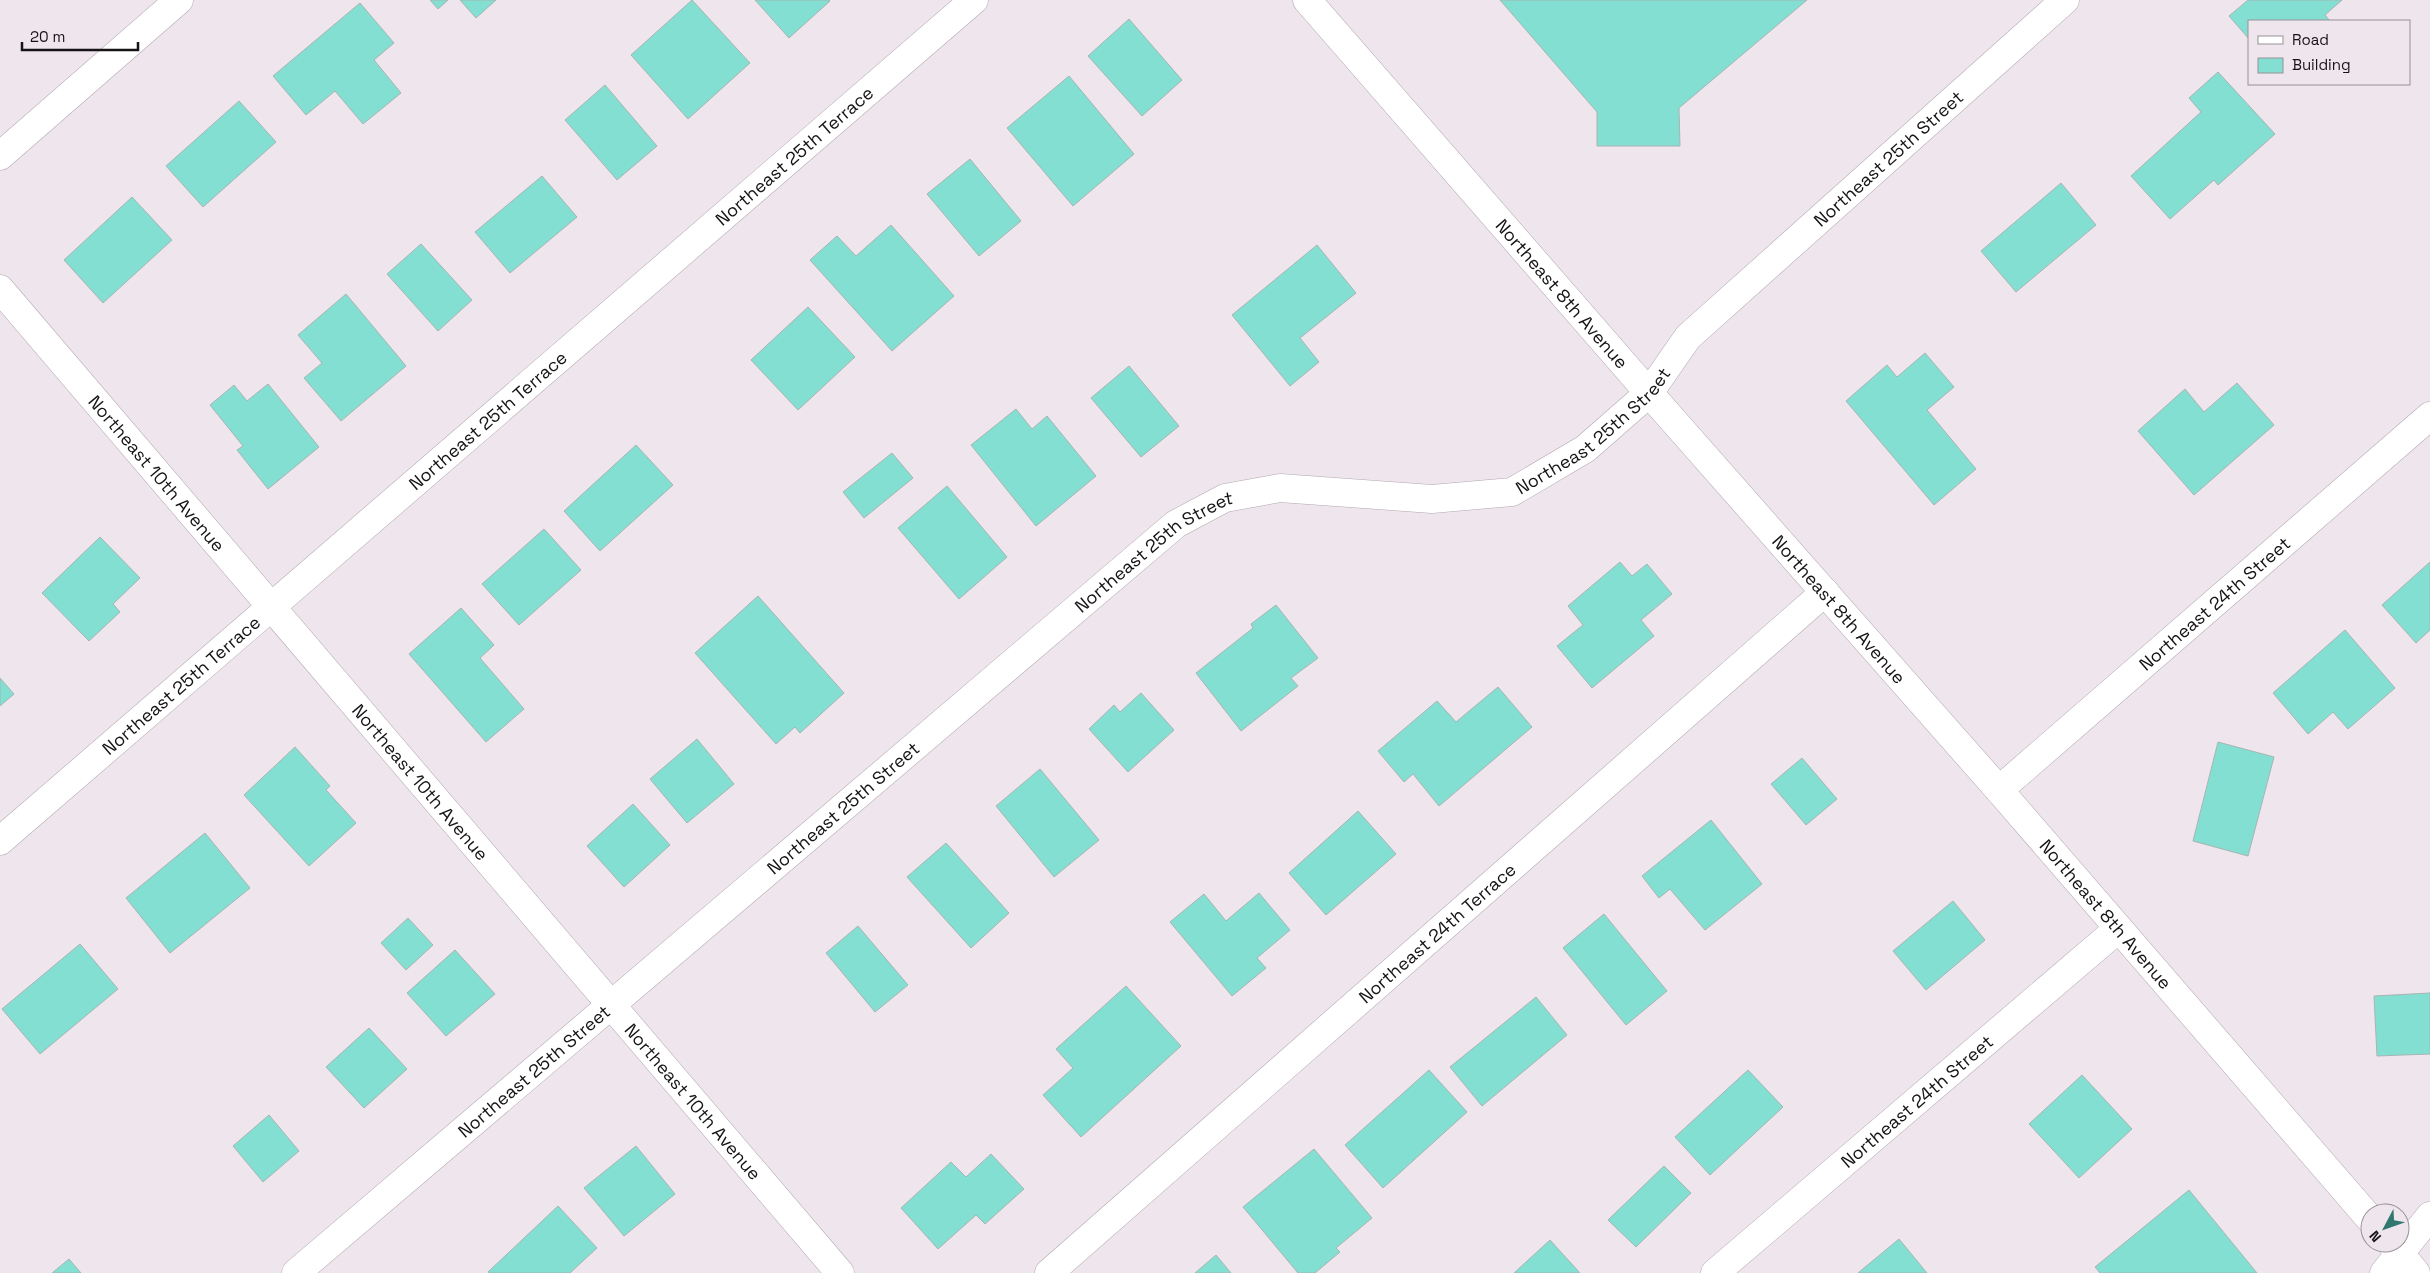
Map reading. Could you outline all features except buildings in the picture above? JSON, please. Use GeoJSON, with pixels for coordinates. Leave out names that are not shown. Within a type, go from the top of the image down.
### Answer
{"type":"FeatureCollection","features":[{"type":"Feature","properties":{"kind":"street"},"geometry":{"type":"LineString","coordinates":[[0,156],[178,0]]}},
{"type":"Feature","properties":{"kind":"street","name":"Northeast 25th Terrace"},"geometry":{"type":"LineString","coordinates":[[0,841],[974,0]]}},
{"type":"Feature","properties":{"kind":"street","name":"Northeast 8th Avenue"},"geometry":{"type":"LineString","coordinates":[[1307,0],[1649,393],[1999,790],[2360,1207]]}},
{"type":"Feature","properties":{"kind":"street","name":"Northeast 25th Street"},"geometry":{"type":"LineString","coordinates":[[296,1273],[1176,524],[1225,498],[1280,488],[1432,499],[1512,492],[1585,449],[1649,393],[1688,337],[2065,0]]}},
{"type":"Feature","properties":{"kind":"street","name":"Northeast 10th Avenue"},"geometry":{"type":"LineString","coordinates":[[0,289],[272,606],[609,1005],[840,1273]]}},
{"type":"Feature","properties":{"kind":"street","name":"Northeast 24th Street"},"geometry":{"type":"LineString","coordinates":[[1999,790],[2430,416]]}},
{"type":"Feature","properties":{"kind":"street","name":"Northeast 24th Terrace"},"geometry":{"type":"LineString","coordinates":[[1049,1273],[1824,592]]}},
{"type":"Feature","properties":{"kind":"street","name":"Northeast 24th Street"},"geometry":{"type":"LineString","coordinates":[[1715,1273],[2118,929]]}},
{"type":"Feature","properties":{"kind":"street"},"geometry":{"type":"LineString","coordinates":[[2398,1261],[2430,1216]]}}]}
